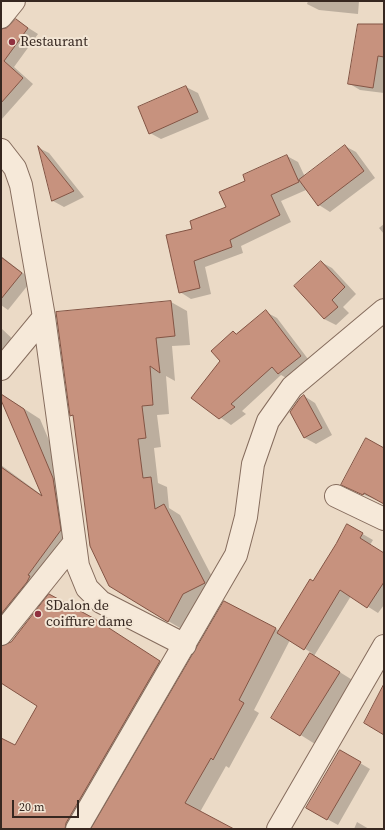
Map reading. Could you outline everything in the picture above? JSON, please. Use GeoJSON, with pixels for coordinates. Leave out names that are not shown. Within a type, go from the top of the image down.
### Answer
{"type":"FeatureCollection","features":[{"type":"Feature","properties":{"kind":"street"},"geometry":{"type":"LineString","coordinates":[[1,17],[14,1]]}},
{"type":"Feature","properties":{"kind":"street"},"geometry":{"type":"LineString","coordinates":[[1,150],[16,168],[21,185],[44,317],[78,566],[87,588],[101,602],[185,645]]}},
{"type":"Feature","properties":{"kind":"street"},"geometry":{"type":"LineString","coordinates":[[77,829],[236,555],[246,516],[253,464],[268,421],[292,387],[384,310]]}},
{"type":"Feature","properties":{"kind":"street"},"geometry":{"type":"LineString","coordinates":[[1,369],[44,317]]}},
{"type":"Feature","properties":{"kind":"street"},"geometry":{"type":"LineString","coordinates":[[336,496],[384,519]]}},
{"type":"Feature","properties":{"kind":"street"},"geometry":{"type":"LineString","coordinates":[[1,634],[74,543]]}},
{"type":"Feature","properties":{"kind":"street"},"geometry":{"type":"LineString","coordinates":[[278,829],[384,646]]}},
{"type":"Feature","properties":{"kind":"building"},"geometry":{"type":"Polygon","coordinates":[[[16,19],[28,28],[4,61],[23,78],[1,103],[1,29],[6,28],[16,19]]]}},
{"type":"Feature","properties":{"kind":"building"},"geometry":{"type":"Polygon","coordinates":[[[358,24],[384,24],[384,57],[378,56],[373,88],[348,84],[358,24]]]}},
{"type":"Feature","properties":{"kind":"building"},"geometry":{"type":"Polygon","coordinates":[[[186,86],[198,112],[149,134],[138,107],[186,86]]]}},
{"type":"Feature","properties":{"kind":"building"},"geometry":{"type":"Polygon","coordinates":[[[345,145],[364,171],[318,206],[299,180],[345,145]]]}},
{"type":"Feature","properties":{"kind":"building"},"geometry":{"type":"Polygon","coordinates":[[[38,146],[74,191],[52,201],[38,146]]]}},
{"type":"Feature","properties":{"kind":"building"},"geometry":{"type":"Polygon","coordinates":[[[287,155],[299,182],[271,195],[280,215],[230,240],[232,247],[194,261],[200,288],[179,293],[166,235],[192,229],[190,221],[226,207],[219,192],[245,181],[243,175],[287,155]]]}},
{"type":"Feature","properties":{"kind":"building"},"geometry":{"type":"Polygon","coordinates":[[[1,257],[22,273],[1,299],[1,257]]]}},
{"type":"Feature","properties":{"kind":"building"},"geometry":{"type":"Polygon","coordinates":[[[321,261],[345,287],[332,300],[338,307],[324,319],[294,286],[321,261]]]}},
{"type":"Feature","properties":{"kind":"building"},"geometry":{"type":"Polygon","coordinates":[[[171,301],[175,336],[156,338],[160,373],[150,366],[153,405],[142,406],[146,438],[138,439],[143,478],[151,477],[155,509],[164,504],[205,583],[183,594],[168,622],[109,586],[90,546],[73,415],[70,416],[56,312],[171,301]]]}},
{"type":"Feature","properties":{"kind":"building"},"geometry":{"type":"Polygon","coordinates":[[[266,310],[301,356],[278,374],[272,367],[231,404],[235,407],[219,419],[191,398],[220,361],[211,351],[233,331],[236,334],[266,310]]]}},
{"type":"Feature","properties":{"kind":"building"},"geometry":{"type":"Polygon","coordinates":[[[1,394],[24,409],[53,478],[61,530],[28,575],[30,576],[27,582],[1,614],[1,467],[42,496],[1,400],[1,394]]]}},
{"type":"Feature","properties":{"kind":"building"},"geometry":{"type":"Polygon","coordinates":[[[304,395],[322,428],[304,438],[290,412],[304,395]]]}},
{"type":"Feature","properties":{"kind":"building"},"geometry":{"type":"Polygon","coordinates":[[[366,438],[384,448],[384,504],[364,493],[363,495],[341,485],[366,438]]]}},
{"type":"Feature","properties":{"kind":"building"},"geometry":{"type":"Polygon","coordinates":[[[347,524],[363,533],[360,538],[384,553],[384,582],[367,608],[340,590],[304,650],[277,633],[310,579],[313,581],[347,524]]]}},
{"type":"Feature","properties":{"kind":"building"},"geometry":{"type":"Polygon","coordinates":[[[49,594],[95,619],[160,661],[66,823],[65,829],[1,829],[1,738],[15,745],[37,706],[1,683],[1,646],[11,642],[49,594]]]}},
{"type":"Feature","properties":{"kind":"building"},"geometry":{"type":"Polygon","coordinates":[[[224,601],[276,628],[239,700],[244,703],[213,760],[211,758],[185,803],[234,829],[91,829],[224,601]]]}},
{"type":"Feature","properties":{"kind":"building"},"geometry":{"type":"Polygon","coordinates":[[[310,653],[340,672],[300,736],[271,718],[310,653]]]}},
{"type":"Feature","properties":{"kind":"building"},"geometry":{"type":"Polygon","coordinates":[[[384,684],[384,735],[364,723],[384,684]]]}},
{"type":"Feature","properties":{"kind":"building"},"geometry":{"type":"Polygon","coordinates":[[[340,750],[361,762],[327,820],[306,808],[340,750]]]}},
{"type":"Feature","properties":{"kind":"place","name":"Restaurant"},"geometry":{"type":"Point","coordinates":[12,42]}},
{"type":"Feature","properties":{"kind":"place","name":"SDalon de coiffure dame"},"geometry":{"type":"Point","coordinates":[38,614]}}]}
